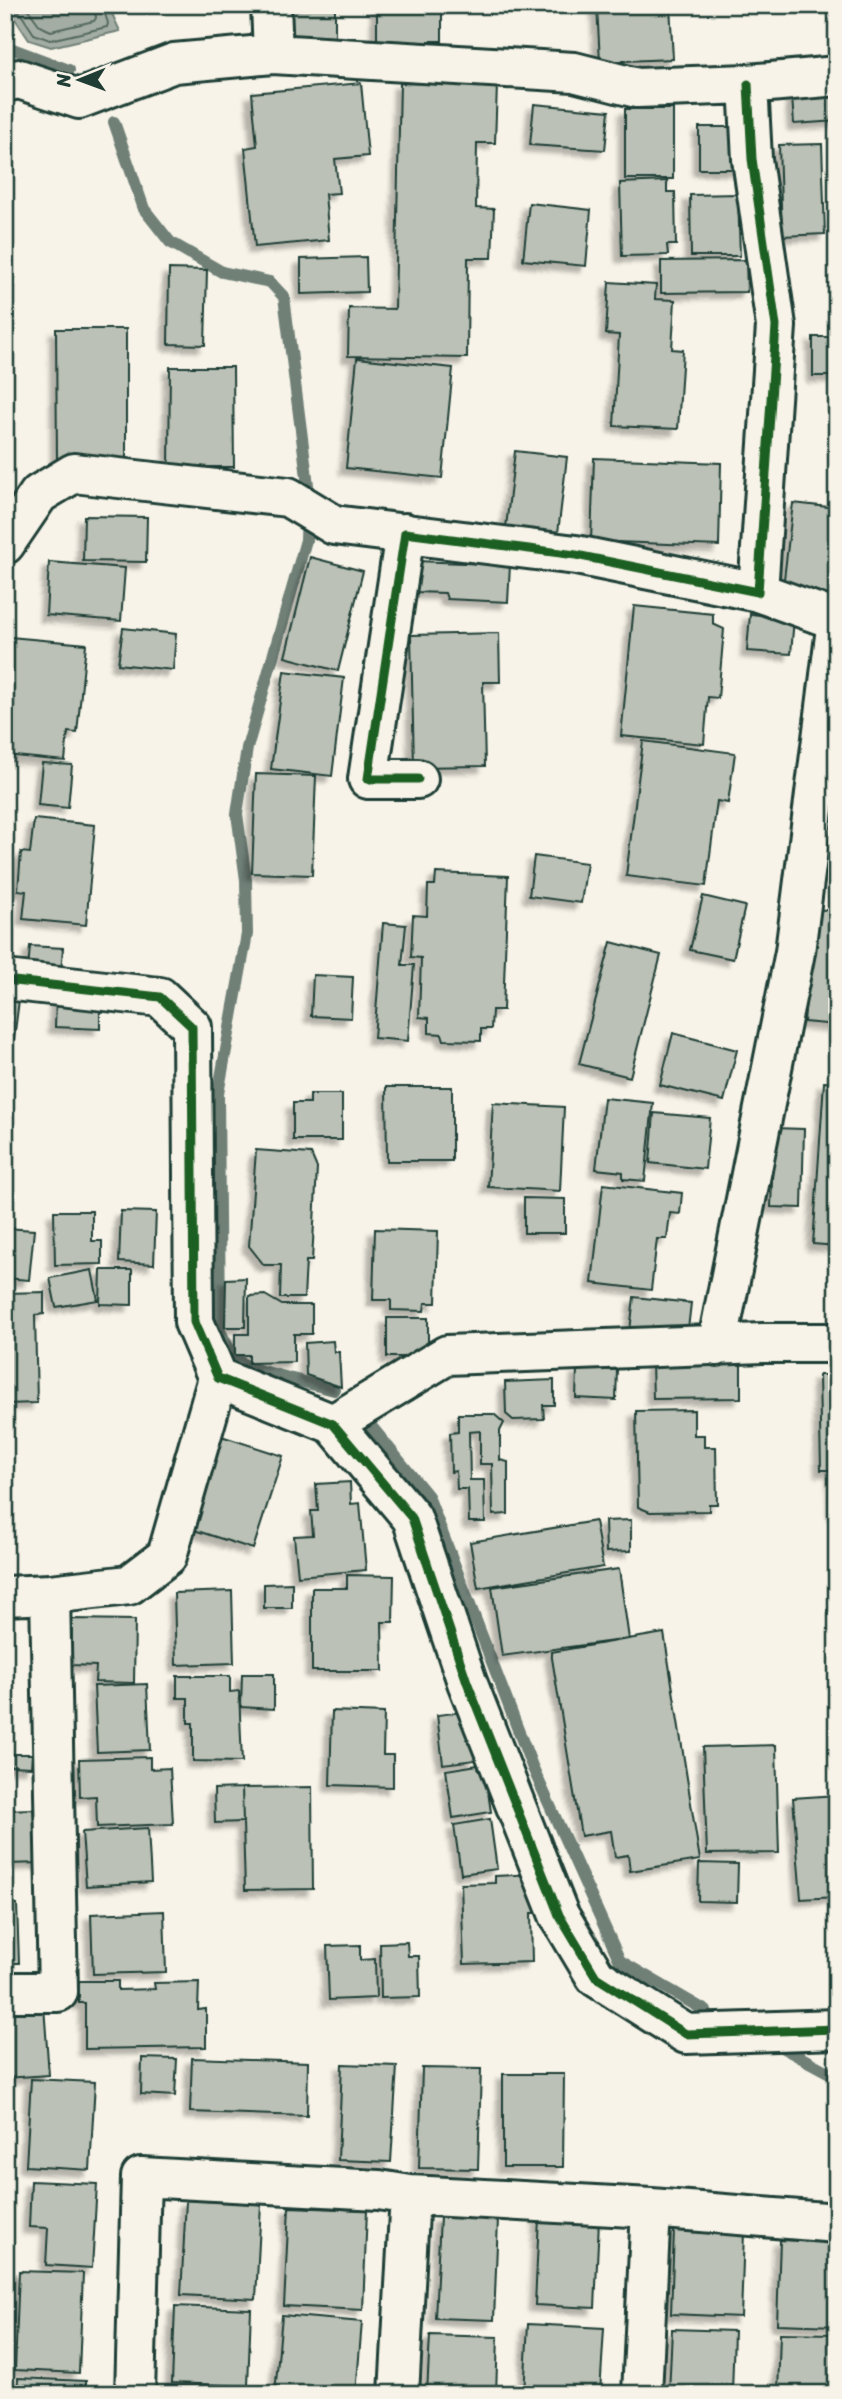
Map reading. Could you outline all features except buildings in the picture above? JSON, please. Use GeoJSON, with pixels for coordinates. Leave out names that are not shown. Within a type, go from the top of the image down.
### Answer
{"type":"FeatureCollection","features":[{"type":"Feature","properties":{"kind":"street"},"geometry":{"type":"LineString","coordinates":[[271,5],[273,54]]}},
{"type":"Feature","properties":{"kind":"street"},"geometry":{"type":"LineString","coordinates":[[5,82],[19,79],[79,99],[174,63],[273,54],[574,72],[637,88],[748,84],[837,76]]}},
{"type":"Feature","properties":{"kind":"street"},"geometry":{"type":"LineString","coordinates":[[748,84],[752,159],[776,326],[758,592]]}},
{"type":"Feature","properties":{"kind":"street"},"geometry":{"type":"LineString","coordinates":[[5,544],[39,494],[74,473],[288,497],[334,525],[576,555],[758,592],[836,620],[795,952],[717,1346]]}},
{"type":"Feature","properties":{"kind":"street"},"geometry":{"type":"LineString","coordinates":[[405,533],[368,779],[418,779]]}},
{"type":"Feature","properties":{"kind":"street"},"geometry":{"type":"LineString","coordinates":[[5,980],[160,997],[192,1027],[194,1322],[218,1378],[167,1556],[129,1585],[50,1594],[5,1595]]}},
{"type":"Feature","properties":{"kind":"street"},"geometry":{"type":"LineString","coordinates":[[333,1424],[447,1355],[763,1343],[837,1343]]}},
{"type":"Feature","properties":{"kind":"street"},"geometry":{"type":"LineString","coordinates":[[218,1378],[333,1424],[412,1518],[467,1682],[559,1915],[596,1977],[686,2034],[837,2029]]}},
{"type":"Feature","properties":{"kind":"street"},"geometry":{"type":"LineString","coordinates":[[5,1992],[58,1992],[50,1594]]}},
{"type":"Feature","properties":{"kind":"street"},"geometry":{"type":"LineString","coordinates":[[135,2394],[141,2176],[652,2208],[837,2223]]}},
{"type":"Feature","properties":{"kind":"street"},"geometry":{"type":"LineString","coordinates":[[399,2394],[411,2194]]}},
{"type":"Feature","properties":{"kind":"street"},"geometry":{"type":"LineString","coordinates":[[642,2394],[652,2208]]}},
{"type":"Feature","properties":{"kind":"water"},"geometry":{"type":"Polygon","coordinates":[[[6,5],[108,5],[120,31],[51,47],[29,40],[6,5]]]}},
{"type":"Feature","properties":{"kind":"waterway"},"geometry":{"type":"LineString","coordinates":[[5,46],[69,70]]}},
{"type":"Feature","properties":{"kind":"waterway"},"geometry":{"type":"LineString","coordinates":[[114,122],[144,209],[170,242],[222,272],[270,282],[284,297],[308,485],[306,540],[247,748],[237,814],[246,880],[247,934],[218,1094],[220,1331],[231,1353],[247,1367],[334,1390]]}},
{"type":"Feature","properties":{"kind":"waterway"},"geometry":{"type":"LineString","coordinates":[[367,1421],[428,1496],[532,1766],[620,1961],[706,2011]]}},
{"type":"Feature","properties":{"kind":"waterway"},"geometry":{"type":"LineString","coordinates":[[772,2042],[837,2077]]}},
{"type":"Feature","properties":{"kind":"cycle path"},"geometry":{"type":"LineString","coordinates":[[418,779],[368,779],[405,533],[576,555],[758,592],[776,326],[752,159],[748,84]]}},
{"type":"Feature","properties":{"kind":"cycle path"},"geometry":{"type":"LineString","coordinates":[[5,980],[160,997],[192,1027],[194,1322],[218,1378],[333,1424],[412,1518],[467,1682],[559,1915],[596,1977],[686,2034],[837,2029]]}}]}
